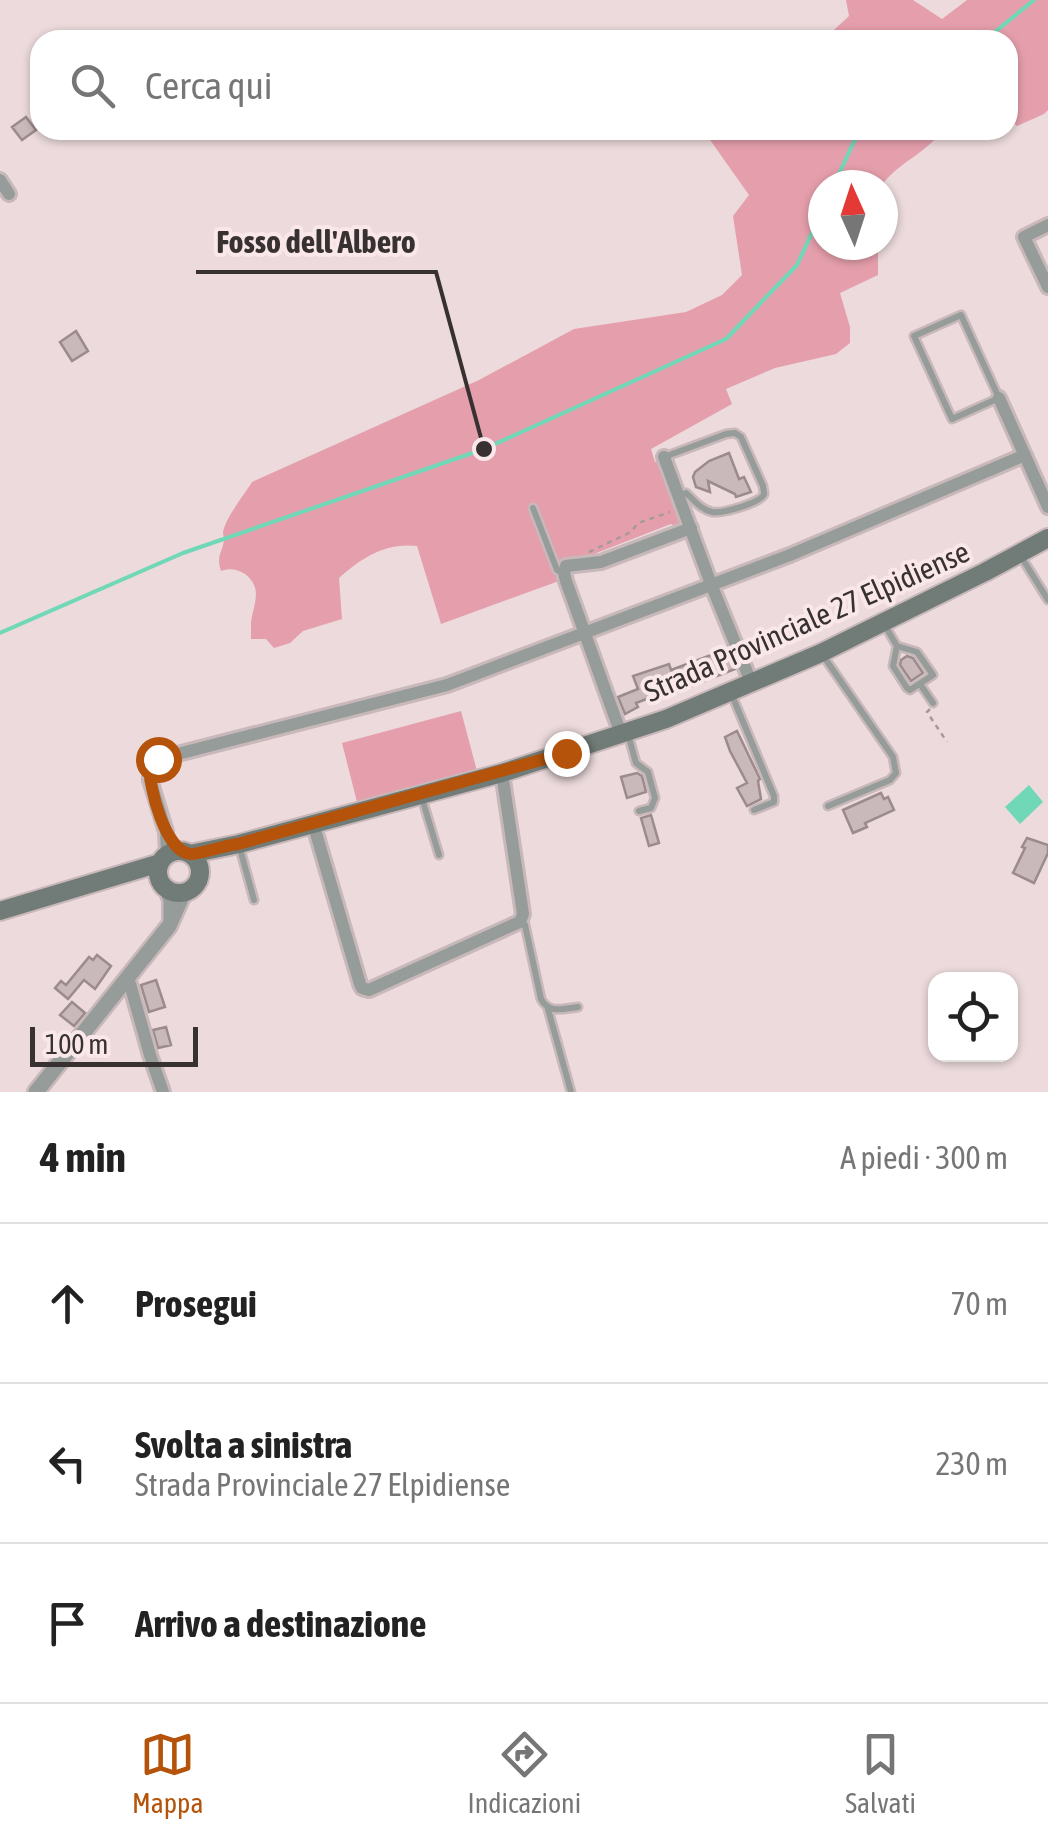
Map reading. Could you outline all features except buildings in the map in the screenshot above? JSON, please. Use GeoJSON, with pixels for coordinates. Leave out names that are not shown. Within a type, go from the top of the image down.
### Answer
{"type":"FeatureCollection","features":[{"type":"Feature","properties":{"kind":"main road","name":"Strada Provinciale 27 Elpidiense"},"geometry":{"type":"LineString","coordinates":[[172,869],[238,844],[502,772],[624,733],[822,653],[1048,538]]}},
{"type":"Feature","properties":{"kind":"main road","name":"Strada Provinciale 27 Elpidiense"},"geometry":{"type":"LineString","coordinates":[[0,910],[136,870],[172,869],[198,863],[200,875],[209,862],[238,844]]}},
{"type":"Feature","properties":{"kind":"street"},"geometry":{"type":"LineString","coordinates":[[0,180],[9,194]]}},
{"type":"Feature","properties":{"kind":"street"},"geometry":{"type":"LineString","coordinates":[[1048,225],[1024,236],[1048,286]]}},
{"type":"Feature","properties":{"kind":"street"},"geometry":{"type":"LineString","coordinates":[[999,398],[1048,507]]}},
{"type":"Feature","properties":{"kind":"street"},"geometry":{"type":"LineString","coordinates":[[36,1092],[169,926],[172,869],[166,832],[150,780],[150,766],[158,759],[447,685],[885,516],[1025,455]]}},
{"type":"Feature","properties":{"kind":"street"},"geometry":{"type":"LineString","coordinates":[[664,457],[677,503],[751,682]]}},
{"type":"Feature","properties":{"kind":"street"},"geometry":{"type":"LineString","coordinates":[[624,733],[564,574],[566,566],[601,562],[690,528]]}},
{"type":"Feature","properties":{"kind":"street"},"geometry":{"type":"LineString","coordinates":[[313,823],[362,988],[369,990],[520,922],[523,914],[502,772]]}},
{"type":"Feature","properties":{"kind":"street"},"geometry":{"type":"LineString","coordinates":[[126,980],[164,1092]]}},
{"type":"Feature","properties":{"kind":"lane"},"geometry":{"type":"LineString","coordinates":[[961,315],[999,398],[952,419],[914,336],[961,315]]}},
{"type":"Feature","properties":{"kind":"lane"},"geometry":{"type":"LineString","coordinates":[[664,457],[735,433],[741,437],[764,493],[756,502],[718,513],[699,506],[686,493],[677,503]]}},
{"type":"Feature","properties":{"kind":"lane"},"geometry":{"type":"LineString","coordinates":[[533,508],[557,570],[564,574]]}},
{"type":"Feature","properties":{"kind":"lane"},"geometry":{"type":"LineString","coordinates":[[1019,554],[1048,600]]}},
{"type":"Feature","properties":{"kind":"lane"},"geometry":{"type":"LineString","coordinates":[[884,624],[897,646],[917,652],[933,675],[910,690],[907,688],[892,666],[897,646]]}},
{"type":"Feature","properties":{"kind":"lane"},"geometry":{"type":"LineString","coordinates":[[822,653],[894,758],[896,773],[890,780],[828,806]]}},
{"type":"Feature","properties":{"kind":"lane"},"geometry":{"type":"LineString","coordinates":[[920,684],[933,703]]}},
{"type":"Feature","properties":{"kind":"lane"},"geometry":{"type":"LineString","coordinates":[[730,692],[774,796],[774,802],[754,810]]}},
{"type":"Feature","properties":{"kind":"lane"},"geometry":{"type":"LineString","coordinates":[[624,733],[636,763],[648,772],[655,798],[651,808],[639,812]]}},
{"type":"Feature","properties":{"kind":"lane"},"geometry":{"type":"LineString","coordinates":[[421,794],[438,855]]}},
{"type":"Feature","properties":{"kind":"lane"},"geometry":{"type":"LineString","coordinates":[[238,844],[254,900]]}},
{"type":"Feature","properties":{"kind":"lane"},"geometry":{"type":"LineString","coordinates":[[520,922],[525,925],[541,998],[548,1009],[571,1092]]}},
{"type":"Feature","properties":{"kind":"lane"},"geometry":{"type":"LineString","coordinates":[[548,1009],[578,1007]]}},
{"type":"Feature","properties":{"kind":"path"},"geometry":{"type":"LineString","coordinates":[[586,554],[677,503]]}},
{"type":"Feature","properties":{"kind":"path"},"geometry":{"type":"LineString","coordinates":[[933,703],[928,712],[948,742]]}},
{"type":"Feature","properties":{"kind":"shaded area"},"geometry":{"type":"Polygon","coordinates":[[[846,0],[913,0],[942,19],[967,0],[1048,0],[1048,110],[1018,126],[1018,30],[834,30],[849,16],[846,0]]]}},
{"type":"Feature","properties":{"kind":"shaded area"},"geometry":{"type":"Polygon","coordinates":[[[710,140],[933,140],[896,170],[808,170],[808,260],[878,260],[878,275],[840,293],[850,327],[850,343],[836,354],[775,368],[726,389],[732,404],[651,449],[655,462],[662,460],[679,510],[679,529],[671,524],[594,554],[600,559],[575,558],[562,563],[559,581],[441,624],[417,546],[395,546],[365,558],[339,578],[342,619],[303,631],[290,643],[274,648],[266,639],[251,639],[254,585],[239,571],[221,571],[219,561],[225,526],[252,482],[479,380],[574,329],[686,312],[722,295],[742,275],[733,216],[749,195],[710,140]]]}},
{"type":"Feature","properties":{"kind":"shaded area"},"geometry":{"type":"Polygon","coordinates":[[[461,711],[477,771],[357,802],[342,743],[461,711]]]}},
{"type":"Feature","properties":{"kind":"shaded area"},"geometry":{"type":"Polygon","coordinates":[[[1029,785],[1043,802],[1020,824],[1005,807],[1029,785]]]}},
{"type":"Feature","properties":{"kind":"waterway"},"geometry":{"type":"LineString","coordinates":[[997,30],[1034,0]]}},
{"type":"Feature","properties":{"kind":"waterway"},"geometry":{"type":"LineString","coordinates":[[841,170],[855,140]]}},
{"type":"Feature","properties":{"kind":"waterway"},"geometry":{"type":"LineString","coordinates":[[0,633],[183,553],[484,449],[726,339],[797,265],[808,241]]}},
{"type":"Feature","properties":{"kind":"place","name":"Fosso dell'Albero"},"geometry":{"type":"Point","coordinates":[484,449]}},
{"type":"Feature","properties":{"kind":"route"},"geometry":{"type":"LineString","coordinates":[[158,759],[150,766],[150,780],[166,832],[179,851],[190,854],[566,753]]}}]}
